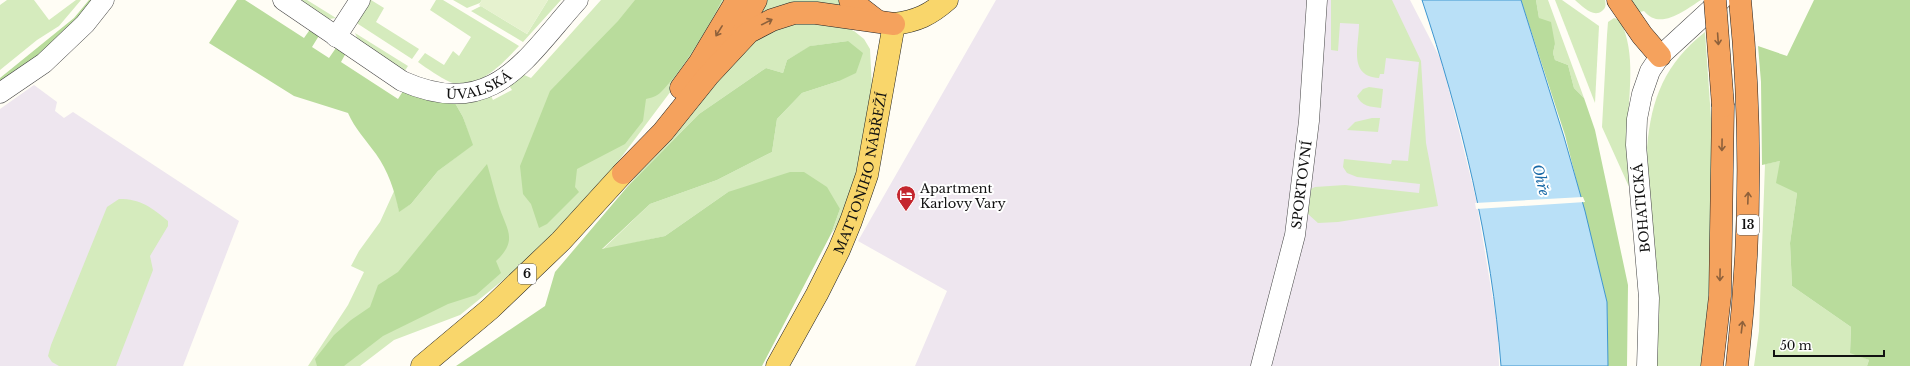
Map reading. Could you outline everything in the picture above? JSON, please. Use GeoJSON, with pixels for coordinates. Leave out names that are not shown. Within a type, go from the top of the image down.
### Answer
{"type":"FeatureCollection","features":[{"type":"Feature","properties":{"kind":"highway","name":"6"},"geometry":{"type":"LineString","coordinates":[[623,173],[700,62],[737,0]]}},
{"type":"Feature","properties":{"kind":"highway","name":"6"},"geometry":{"type":"LineString","coordinates":[[623,173],[663,132],[708,76],[739,31],[756,0]]}},
{"type":"Feature","properties":{"kind":"highway"},"geometry":{"type":"LineString","coordinates":[[850,0],[887,23]]}},
{"type":"Feature","properties":{"kind":"highway"},"geometry":{"type":"LineString","coordinates":[[1618,0],[1642,35],[1660,56]]}},
{"type":"Feature","properties":{"kind":"highway","name":"13"},"geometry":{"type":"LineString","coordinates":[[1712,366],[1720,296],[1723,106],[1716,0]]}},
{"type":"Feature","properties":{"kind":"highway","name":"13"},"geometry":{"type":"LineString","coordinates":[[1737,366],[1745,298],[1749,186],[1748,84],[1740,0]]}},
{"type":"Feature","properties":{"kind":"highway"},"geometry":{"type":"LineString","coordinates":[[708,76],[748,32],[772,20],[794,13],[816,13],[887,23]]}},
{"type":"Feature","properties":{"kind":"main road"},"geometry":{"type":"LineString","coordinates":[[887,23],[914,21],[936,10],[947,0]]}},
{"type":"Feature","properties":{"kind":"main road","name":"MATTONIHO NÁBŘEŽÍ"},"geometry":{"type":"LineString","coordinates":[[777,366],[817,294],[839,250],[867,175],[887,23]]}},
{"type":"Feature","properties":{"kind":"main road","name":"6"},"geometry":{"type":"LineString","coordinates":[[422,366],[490,310],[561,242],[623,173]]}},
{"type":"Feature","properties":{"kind":"street"},"geometry":{"type":"LineString","coordinates":[[0,93],[44,63],[84,24],[104,0]]}},
{"type":"Feature","properties":{"kind":"street","name":"ÚVALSKÁ"},"geometry":{"type":"LineString","coordinates":[[283,0],[402,81],[438,94],[466,95],[483,90],[501,82],[532,52],[578,0]]}},
{"type":"Feature","properties":{"kind":"street"},"geometry":{"type":"LineString","coordinates":[[336,37],[360,0]]}},
{"type":"Feature","properties":{"kind":"street","name":"SPORTOVNÍ"},"geometry":{"type":"LineString","coordinates":[[1261,366],[1295,235],[1309,121],[1317,0]]}},
{"type":"Feature","properties":{"kind":"street","name":"BOHATICKÁ"},"geometry":{"type":"LineString","coordinates":[[1647,366],[1648,298],[1636,145],[1637,119],[1642,94],[1650,71],[1660,56],[1721,0]]}},
{"type":"Feature","properties":{"kind":"shaded area"},"geometry":{"type":"Polygon","coordinates":[[[996,0],[1410,0],[1442,62],[1476,199],[1498,330],[1499,366],[915,366],[947,291],[858,241],[996,0]]]}},
{"type":"Feature","properties":{"kind":"shaded area"},"geometry":{"type":"Polygon","coordinates":[[[34,85],[57,102],[55,111],[64,118],[73,112],[239,221],[183,366],[0,366],[0,109],[34,85]]]}},
{"type":"Feature","properties":{"kind":"green space"},"geometry":{"type":"Polygon","coordinates":[[[7,0],[34,0],[49,20],[76,0],[81,0],[59,26],[37,40],[0,70],[0,5],[7,0]]]}},
{"type":"Feature","properties":{"kind":"green space"},"geometry":{"type":"Polygon","coordinates":[[[89,0],[96,0],[69,30],[0,88],[0,78],[74,18],[89,0]]]}},
{"type":"Feature","properties":{"kind":"green space"},"geometry":{"type":"Polygon","coordinates":[[[237,0],[245,0],[304,38],[311,28],[320,34],[312,47],[329,58],[338,45],[347,51],[341,62],[398,99],[405,88],[425,99],[455,103],[463,117],[473,145],[438,171],[411,204],[399,212],[393,189],[384,167],[357,129],[348,113],[294,96],[209,43],[237,0]]]}},
{"type":"Feature","properties":{"kind":"green space"},"geometry":{"type":"Polygon","coordinates":[[[300,0],[307,0],[336,18],[329,19],[300,0]]]}},
{"type":"Feature","properties":{"kind":"green space"},"geometry":{"type":"Polygon","coordinates":[[[366,0],[371,0],[384,8],[376,22],[419,49],[412,59],[355,22],[366,0]]]}},
{"type":"Feature","properties":{"kind":"green space"},"geometry":{"type":"Polygon","coordinates":[[[436,0],[443,0],[519,46],[489,74],[470,83],[460,84],[450,82],[442,78],[418,62],[425,53],[444,65],[453,51],[459,56],[471,37],[430,10],[436,0]]]}},
{"type":"Feature","properties":{"kind":"green space"},"geometry":{"type":"Polygon","coordinates":[[[453,0],[482,0],[480,3],[467,8],[453,0]]]}},
{"type":"Feature","properties":{"kind":"green space"},"geometry":{"type":"Polygon","coordinates":[[[482,0],[548,0],[527,34],[479,5],[482,0]]]}},
{"type":"Feature","properties":{"kind":"green space"},"geometry":{"type":"Polygon","coordinates":[[[548,0],[561,0],[523,42],[471,11],[481,6],[527,34],[548,0]]]}},
{"type":"Feature","properties":{"kind":"green space"},"geometry":{"type":"Polygon","coordinates":[[[601,0],[727,0],[677,83],[620,159],[573,213],[512,273],[460,315],[394,340],[360,366],[308,366],[348,305],[364,272],[351,266],[359,251],[380,222],[395,189],[399,211],[411,204],[438,171],[472,145],[463,117],[455,103],[491,96],[493,100],[512,90],[508,84],[522,74],[531,78],[601,0]]]}},
{"type":"Feature","properties":{"kind":"green space"},"geometry":{"type":"Polygon","coordinates":[[[635,0],[722,0],[710,23],[677,74],[659,94],[646,99],[643,121],[625,144],[577,169],[575,187],[579,192],[547,224],[539,228],[531,204],[523,194],[520,166],[550,91],[618,21],[635,0]]]}},
{"type":"Feature","properties":{"kind":"green space"},"geometry":{"type":"Polygon","coordinates":[[[765,0],[840,0],[845,8],[757,15],[765,0]]]}},
{"type":"Feature","properties":{"kind":"green space"},"geometry":{"type":"Polygon","coordinates":[[[1331,0],[1392,0],[1421,61],[1426,143],[1438,206],[1338,222],[1318,223],[1308,214],[1311,189],[1315,187],[1345,185],[1419,193],[1420,184],[1357,177],[1347,173],[1343,167],[1344,159],[1391,164],[1392,160],[1408,161],[1419,62],[1386,58],[1384,74],[1380,74],[1379,78],[1369,76],[1363,72],[1359,66],[1357,58],[1359,24],[1340,23],[1338,51],[1331,50],[1331,0]]]}},
{"type":"Feature","properties":{"kind":"green space"},"geometry":{"type":"Polygon","coordinates":[[[1521,0],[1536,0],[1539,18],[1551,22],[1555,44],[1553,53],[1555,60],[1568,65],[1574,88],[1584,98],[1595,130],[1628,285],[1627,366],[1608,366],[1607,302],[1565,135],[1521,0]]]}},
{"type":"Feature","properties":{"kind":"green space"},"geometry":{"type":"Polygon","coordinates":[[[1536,0],[1548,0],[1584,98],[1574,88],[1568,65],[1555,60],[1553,53],[1555,44],[1539,18],[1536,0]]]}},
{"type":"Feature","properties":{"kind":"green space"},"geometry":{"type":"Polygon","coordinates":[[[1555,0],[1562,0],[1599,26],[1595,103],[1555,0]]]}},
{"type":"Feature","properties":{"kind":"green space"},"geometry":{"type":"Polygon","coordinates":[[[1575,0],[1605,0],[1606,3],[1602,11],[1595,13],[1584,8],[1575,0]]]}},
{"type":"Feature","properties":{"kind":"green space"},"geometry":{"type":"Polygon","coordinates":[[[1630,0],[1701,0],[1672,17],[1657,19],[1650,17],[1644,11],[1640,12],[1630,0]]]}},
{"type":"Feature","properties":{"kind":"green space"},"geometry":{"type":"Polygon","coordinates":[[[1814,0],[1910,0],[1910,366],[1867,366],[1869,360],[1850,353],[1851,327],[1792,286],[1790,243],[1797,193],[1776,183],[1780,161],[1762,165],[1761,82],[1758,46],[1787,56],[1814,0]]]}},
{"type":"Feature","properties":{"kind":"green space"},"geometry":{"type":"Polygon","coordinates":[[[1614,18],[1620,20],[1625,33],[1630,60],[1628,146],[1630,189],[1602,127],[1608,22],[1614,18]]]}},
{"type":"Feature","properties":{"kind":"green space"},"geometry":{"type":"Polygon","coordinates":[[[796,21],[837,24],[854,31],[864,39],[870,49],[872,89],[868,132],[844,217],[831,234],[840,209],[728,192],[665,236],[602,250],[650,204],[717,180],[772,152],[777,119],[802,93],[839,81],[848,41],[811,46],[787,60],[783,73],[766,68],[699,114],[628,186],[728,62],[764,32],[796,21]]]}},
{"type":"Feature","properties":{"kind":"green space"},"geometry":{"type":"Polygon","coordinates":[[[1705,32],[1714,162],[1709,293],[1701,366],[1654,366],[1647,148],[1649,130],[1652,113],[1662,83],[1680,57],[1691,44],[1705,32]]]}},
{"type":"Feature","properties":{"kind":"green space"},"geometry":{"type":"Polygon","coordinates":[[[355,33],[408,66],[404,72],[359,42],[355,33]]]}},
{"type":"Feature","properties":{"kind":"green space"},"geometry":{"type":"Polygon","coordinates":[[[848,41],[863,53],[856,73],[839,81],[802,93],[777,119],[772,152],[717,180],[650,204],[602,249],[665,236],[728,192],[790,172],[804,172],[827,187],[840,209],[831,234],[762,366],[456,366],[545,306],[555,272],[628,186],[699,114],[766,68],[783,73],[787,60],[810,46],[848,41]]]}},
{"type":"Feature","properties":{"kind":"green space"},"geometry":{"type":"Polygon","coordinates":[[[1369,87],[1383,89],[1381,108],[1364,104],[1357,96],[1363,89],[1369,87]]]}},
{"type":"Feature","properties":{"kind":"green space"},"geometry":{"type":"Polygon","coordinates":[[[1372,118],[1380,118],[1378,132],[1347,130],[1355,122],[1372,118]]]}},
{"type":"Feature","properties":{"kind":"green space"},"geometry":{"type":"Polygon","coordinates":[[[1780,161],[1797,193],[1790,243],[1792,286],[1851,327],[1850,352],[1869,360],[1867,366],[1754,366],[1759,331],[1765,164],[1780,161]]]}},
{"type":"Feature","properties":{"kind":"green space"},"geometry":{"type":"Polygon","coordinates":[[[487,164],[498,203],[509,233],[507,246],[496,261],[501,273],[476,295],[448,304],[383,336],[344,366],[317,366],[315,359],[334,335],[351,320],[370,307],[378,285],[398,272],[487,164]]]}},
{"type":"Feature","properties":{"kind":"green space"},"geometry":{"type":"Polygon","coordinates":[[[119,199],[140,202],[168,221],[168,226],[150,256],[153,270],[116,366],[59,366],[52,362],[48,356],[51,345],[107,207],[119,199]]]}},
{"type":"Feature","properties":{"kind":"water","name":"Ohře"},"geometry":{"type":"Polygon","coordinates":[[[1422,0],[1521,0],[1564,137],[1585,211],[1607,302],[1608,366],[1501,366],[1497,320],[1490,273],[1473,181],[1450,89],[1422,0]]]}},
{"type":"Feature","properties":{"kind":"pier"},"geometry":{"type":"Polygon","coordinates":[[[1583,197],[1585,202],[1476,209],[1475,203],[1583,197]]]}},
{"type":"Feature","properties":{"kind":"place","name":"Apartment Karlovy Vary"},"geometry":{"type":"Point","coordinates":[906,212]}}]}
